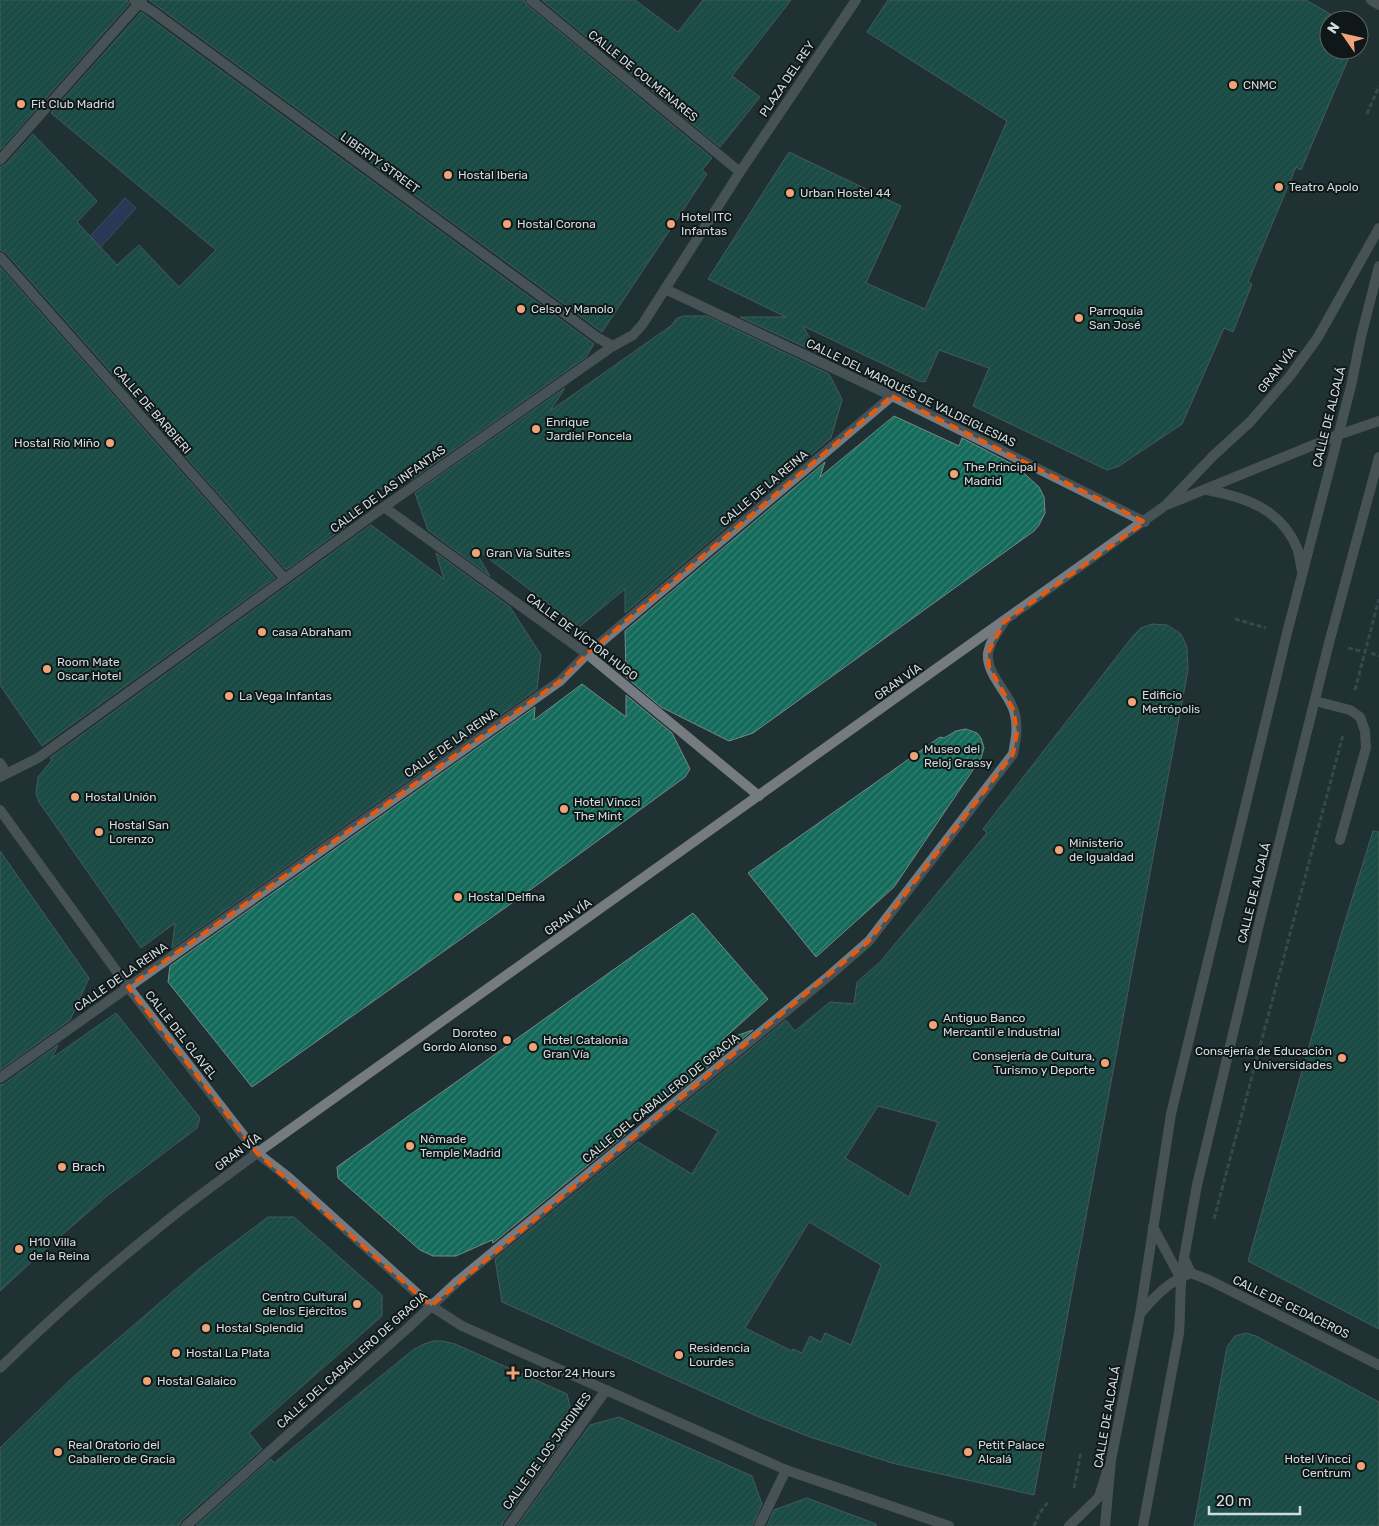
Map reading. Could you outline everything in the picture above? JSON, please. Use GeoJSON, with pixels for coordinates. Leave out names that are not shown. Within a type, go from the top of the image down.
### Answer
{"type":"FeatureCollection","features":[{"type":"Feature","properties":{"kind":"street","name":"CALLE DE COLMENARES"},"geometry":{"type":"LineString","coordinates":[[531,0],[740,172]]}},
{"type":"Feature","properties":{"kind":"street","name":"PLAZA DEL REY"},"geometry":{"type":"LineString","coordinates":[[740,172],[856,0]]}},
{"type":"Feature","properties":{"kind":"street"},"geometry":{"type":"LineString","coordinates":[[1371,0],[1379,5]]}},
{"type":"Feature","properties":{"kind":"street"},"geometry":{"type":"LineString","coordinates":[[0,160],[138,1]]}},
{"type":"Feature","properties":{"kind":"street","name":"LIBERTY STREET"},"geometry":{"type":"LineString","coordinates":[[138,1],[598,338],[612,346]]}},
{"type":"Feature","properties":{"kind":"street","name":"CALLE DE LAS INFANTAS"},"geometry":{"type":"LineString","coordinates":[[3,775],[38,758],[384,507],[612,346],[632,335],[642,325],[740,172]]}},
{"type":"Feature","properties":{"kind":"street","name":"GRAN VÍA"},"geometry":{"type":"LineString","coordinates":[[0,1368],[116,1262],[159,1227],[258,1153],[1145,522],[1166,505],[1250,422],[1290,376],[1318,337],[1379,228]]}},
{"type":"Feature","properties":{"kind":"street","name":"CALLE DE BARBIERI"},"geometry":{"type":"LineString","coordinates":[[0,257],[285,579]]}},
{"type":"Feature","properties":{"kind":"street","name":"CALLE DE ALCALÁ"},"geometry":{"type":"LineString","coordinates":[[1105,1526],[1111,1460],[1140,1314],[1169,1124],[1287,633],[1379,266]]}},
{"type":"Feature","properties":{"kind":"street","name":"CALLE DEL MARQUÉS DE VALDEIGLESIAS"},"geometry":{"type":"LineString","coordinates":[[664,289],[892,396],[1145,522]]}},
{"type":"Feature","properties":{"kind":"street","name":"CALLE DE LA REINA"},"geometry":{"type":"LineString","coordinates":[[0,1078],[560,681],[587,654],[892,396]]}},
{"type":"Feature","properties":{"kind":"street","name":"GRAN VÍA"},"geometry":{"type":"LineString","coordinates":[[1166,505],[1338,435],[1379,421]]}},
{"type":"Feature","properties":{"kind":"street","name":"CALLE DE ALCALÁ"},"geometry":{"type":"LineString","coordinates":[[1180,1276],[1197,1185],[1260,920],[1379,457]]}},
{"type":"Feature","properties":{"kind":"street","name":"CALLE DE ALCALÁ"},"geometry":{"type":"LineString","coordinates":[[1206,490],[1235,495],[1252,502],[1269,513],[1285,528],[1297,548],[1303,574]]}},
{"type":"Feature","properties":{"kind":"street","name":"CALLE DE VÍCTOR HUGO"},"geometry":{"type":"LineString","coordinates":[[384,507],[587,654],[759,796]]}},
{"type":"Feature","properties":{"kind":"street","name":"CALLE DEL CABALLERO DE GRACIA"},"geometry":{"type":"LineString","coordinates":[[186,1526],[458,1281],[829,976],[869,940],[1013,754],[1017,732],[1014,709],[989,668],[988,653],[992,640],[1004,622]]}},
{"type":"Feature","properties":{"kind":"street"},"geometry":{"type":"LineString","coordinates":[[1315,701],[1350,710],[1360,718],[1365,731],[1366,748],[1340,840]]}},
{"type":"Feature","properties":{"kind":"street"},"geometry":{"type":"LineString","coordinates":[[0,763],[3,775]]}},
{"type":"Feature","properties":{"kind":"street","name":"CALLE DEL CLAVEL"},"geometry":{"type":"LineString","coordinates":[[0,810],[128,987],[258,1153],[288,1177],[431,1306],[462,1326],[786,1470],[948,1526]]}},
{"type":"Feature","properties":{"kind":"street"},"geometry":{"type":"LineString","coordinates":[[1143,1526],[1179,1333],[1181,1303],[1180,1276],[1153,1227]]}},
{"type":"Feature","properties":{"kind":"street"},"geometry":{"type":"LineString","coordinates":[[1184,1258],[1191,1272]]}},
{"type":"Feature","properties":{"kind":"street","name":"CALLE DE ALCALÁ"},"geometry":{"type":"LineString","coordinates":[[1140,1314],[1155,1295],[1180,1276],[1191,1272]]}},
{"type":"Feature","properties":{"kind":"street","name":"CALLE DE CEDACEROS"},"geometry":{"type":"LineString","coordinates":[[1191,1272],[1379,1365]]}},
{"type":"Feature","properties":{"kind":"street","name":"CALLE DE LOS JARDINES"},"geometry":{"type":"LineString","coordinates":[[509,1526],[606,1390]]}},
{"type":"Feature","properties":{"kind":"street"},"geometry":{"type":"LineString","coordinates":[[1069,1526],[1099,1497],[1111,1460]]}},
{"type":"Feature","properties":{"kind":"street"},"geometry":{"type":"LineString","coordinates":[[759,1526],[786,1470]]}},
{"type":"Feature","properties":{"kind":"path"},"geometry":{"type":"LineString","coordinates":[[1368,114],[1379,86]]}},
{"type":"Feature","properties":{"kind":"path"},"geometry":{"type":"LineString","coordinates":[[1214,1222],[1379,599]]}},
{"type":"Feature","properties":{"kind":"path"},"geometry":{"type":"LineString","coordinates":[[1234,619],[1266,628]]}},
{"type":"Feature","properties":{"kind":"path"},"geometry":{"type":"LineString","coordinates":[[1343,647],[1361,651]]}},
{"type":"Feature","properties":{"kind":"path"},"geometry":{"type":"LineString","coordinates":[[1371,654],[1379,656]]}},
{"type":"Feature","properties":{"kind":"path"},"geometry":{"type":"LineString","coordinates":[[1074,1488],[1081,1452]]}},
{"type":"Feature","properties":{"kind":"path"},"geometry":{"type":"LineString","coordinates":[[1034,1526],[1039,1514],[1048,1502]]}},
{"type":"Feature","properties":{"kind":"highlighted area"},"geometry":{"type":"Polygon","coordinates":[[[892,396],[1145,522],[1004,622],[988,653],[989,667],[1013,709],[1017,732],[1013,754],[869,941],[431,1306],[257,1153],[128,987],[560,681],[587,654],[892,396]]]}},
{"type":"Feature","properties":{"kind":"water"},"geometry":{"type":"Polygon","coordinates":[[[125,198],[136,208],[98,250],[87,240],[125,198]]]}},
{"type":"Feature","properties":{"kind":"building"},"geometry":{"type":"Polygon","coordinates":[[[0,0],[127,0],[129,4],[0,150],[0,0]]]}},
{"type":"Feature","properties":{"kind":"building"},"geometry":{"type":"Polygon","coordinates":[[[149,0],[524,0],[527,5],[712,158],[702,170],[707,174],[602,332],[149,0]]]}},
{"type":"Feature","properties":{"kind":"building"},"geometry":{"type":"Polygon","coordinates":[[[542,0],[635,0],[678,32],[703,0],[791,0],[732,76],[760,97],[720,147],[542,0]]]}},
{"type":"Feature","properties":{"kind":"building"},"geometry":{"type":"Polygon","coordinates":[[[888,0],[1306,0],[1323,10],[1319,10],[1319,60],[1348,60],[1301,170],[1296,167],[1248,282],[1252,284],[1233,332],[1224,328],[1182,424],[1119,466],[1107,470],[973,406],[989,368],[939,350],[925,382],[919,381],[803,326],[818,353],[740,317],[786,317],[708,279],[789,152],[901,206],[866,283],[925,309],[1007,121],[867,32],[888,0]]]}},
{"type":"Feature","properties":{"kind":"building"},"geometry":{"type":"Polygon","coordinates":[[[141,12],[594,344],[586,357],[411,480],[408,470],[352,510],[360,516],[286,570],[5,252],[0,250],[0,167],[5,165],[33,134],[97,201],[77,222],[117,265],[139,245],[179,287],[216,250],[51,113],[141,12]]]}},
{"type":"Feature","properties":{"kind":"building"},"geometry":{"type":"Polygon","coordinates":[[[0,267],[275,578],[42,746],[0,685],[0,267]]]}},
{"type":"Feature","properties":{"kind":"building"},"geometry":{"type":"Polygon","coordinates":[[[683,316],[707,316],[829,374],[842,400],[831,438],[625,613],[625,589],[579,627],[472,546],[490,576],[428,530],[415,493],[565,388],[550,411],[672,325],[676,319],[683,316]]]}},
{"type":"Feature","properties":{"kind":"building"},"geometry":{"type":"Polygon","coordinates":[[[894,416],[959,446],[962,438],[1016,466],[1039,487],[1044,497],[1045,513],[1039,525],[1034,531],[753,733],[729,741],[661,707],[626,677],[625,631],[825,462],[820,477],[894,416]]]}},
{"type":"Feature","properties":{"kind":"building"},"geometry":{"type":"Polygon","coordinates":[[[371,525],[444,579],[436,553],[510,607],[541,655],[537,689],[172,948],[175,923],[141,948],[39,802],[36,793],[38,777],[52,760],[50,758],[371,525]]]}},
{"type":"Feature","properties":{"kind":"building"},"geometry":{"type":"Polygon","coordinates":[[[1152,624],[1167,625],[1181,634],[1187,647],[1188,670],[1034,1495],[892,1463],[810,1437],[759,1417],[502,1302],[495,1259],[638,1142],[692,1174],[718,1131],[678,1109],[786,1020],[795,1031],[830,1002],[854,1004],[857,982],[881,961],[987,833],[983,829],[1141,628],[1152,624]],[[878,1106],[845,1158],[909,1197],[938,1122],[878,1106]],[[809,1222],[745,1328],[792,1351],[793,1349],[802,1353],[810,1336],[821,1342],[825,1333],[851,1345],[881,1265],[809,1222]]]}},
{"type":"Feature","properties":{"kind":"building"},"geometry":{"type":"Polygon","coordinates":[[[582,684],[626,717],[626,695],[672,733],[690,769],[685,777],[519,898],[252,1087],[168,982],[170,966],[535,707],[534,720],[582,684]]]}},
{"type":"Feature","properties":{"kind":"building"},"geometry":{"type":"Polygon","coordinates":[[[966,729],[977,733],[981,738],[984,748],[981,758],[894,887],[816,957],[748,873],[940,737],[944,738],[956,731],[966,729]]]}},
{"type":"Feature","properties":{"kind":"building"},"geometry":{"type":"Polygon","coordinates":[[[1373,831],[1379,832],[1379,1329],[1248,1261],[1339,941],[1373,831]]]}},
{"type":"Feature","properties":{"kind":"building"},"geometry":{"type":"Polygon","coordinates":[[[0,851],[89,978],[70,1020],[0,1070],[0,851]]]}},
{"type":"Feature","properties":{"kind":"building"},"geometry":{"type":"Polygon","coordinates":[[[693,913],[768,999],[721,1041],[753,1030],[665,1102],[656,1097],[618,1129],[626,1134],[493,1243],[492,1240],[456,1256],[433,1256],[420,1250],[338,1178],[337,1167],[693,913]]]}},
{"type":"Feature","properties":{"kind":"building"},"geometry":{"type":"Polygon","coordinates":[[[116,1013],[200,1118],[197,1128],[108,1195],[0,1291],[0,1085],[58,1045],[52,1058],[116,1013]]]}},
{"type":"Feature","properties":{"kind":"building"},"geometry":{"type":"Polygon","coordinates":[[[268,1217],[294,1217],[382,1295],[382,1316],[249,1433],[262,1449],[181,1521],[179,1526],[0,1526],[0,1448],[70,1380],[199,1269],[268,1217]]]}},
{"type":"Feature","properties":{"kind":"building"},"geometry":{"type":"Polygon","coordinates":[[[1246,1333],[1256,1336],[1379,1402],[1379,1526],[1194,1526],[1227,1347],[1235,1336],[1246,1333]]]}},
{"type":"Feature","properties":{"kind":"building"},"geometry":{"type":"Polygon","coordinates":[[[433,1341],[455,1344],[567,1394],[574,1424],[502,1526],[196,1526],[271,1459],[274,1463],[413,1350],[433,1341]]]}},
{"type":"Feature","properties":{"kind":"building"},"geometry":{"type":"Polygon","coordinates":[[[619,1417],[752,1476],[762,1504],[752,1526],[517,1526],[590,1425],[619,1417]]]}},
{"type":"Feature","properties":{"kind":"building"},"geometry":{"type":"Polygon","coordinates":[[[807,1498],[876,1524],[876,1526],[767,1526],[774,1510],[807,1498]]]}},
{"type":"Feature","properties":{"kind":"place","name":"CNMC"},"geometry":{"type":"Point","coordinates":[1233,85]}},
{"type":"Feature","properties":{"kind":"place","name":"Fit Club Madrid"},"geometry":{"type":"Point","coordinates":[21,104]}},
{"type":"Feature","properties":{"kind":"place","name":"Hostal Iberia"},"geometry":{"type":"Point","coordinates":[448,175]}},
{"type":"Feature","properties":{"kind":"place","name":"Teatro Apolo"},"geometry":{"type":"Point","coordinates":[1279,187]}},
{"type":"Feature","properties":{"kind":"place","name":"Urban Hostel 44"},"geometry":{"type":"Point","coordinates":[790,193]}},
{"type":"Feature","properties":{"kind":"place","name":"Hostal Corona"},"geometry":{"type":"Point","coordinates":[507,224]}},
{"type":"Feature","properties":{"kind":"place","name":"Hotel ITC Infantas"},"geometry":{"type":"Point","coordinates":[671,224]}},
{"type":"Feature","properties":{"kind":"place","name":"Celso y Manolo"},"geometry":{"type":"Point","coordinates":[521,309]}},
{"type":"Feature","properties":{"kind":"place","name":"Parroquia San José"},"geometry":{"type":"Point","coordinates":[1079,318]}},
{"type":"Feature","properties":{"kind":"place","name":"Enrique Jardiel Poncela"},"geometry":{"type":"Point","coordinates":[536,429]}},
{"type":"Feature","properties":{"kind":"place","name":"Hostal Río Miño"},"geometry":{"type":"Point","coordinates":[110,443]}},
{"type":"Feature","properties":{"kind":"place","name":"The Principal Madrid"},"geometry":{"type":"Point","coordinates":[954,474]}},
{"type":"Feature","properties":{"kind":"place","name":"Gran Vía Suites"},"geometry":{"type":"Point","coordinates":[476,553]}},
{"type":"Feature","properties":{"kind":"place","name":"casa Abraham"},"geometry":{"type":"Point","coordinates":[262,632]}},
{"type":"Feature","properties":{"kind":"place","name":"Room Mate Oscar Hotel"},"geometry":{"type":"Point","coordinates":[47,669]}},
{"type":"Feature","properties":{"kind":"place","name":"La Vega Infantas"},"geometry":{"type":"Point","coordinates":[229,696]}},
{"type":"Feature","properties":{"kind":"place","name":"Edificio Metrópolis"},"geometry":{"type":"Point","coordinates":[1132,702]}},
{"type":"Feature","properties":{"kind":"place","name":"Museo del Reloj Grassy"},"geometry":{"type":"Point","coordinates":[914,756]}},
{"type":"Feature","properties":{"kind":"place","name":"Hostal Unión"},"geometry":{"type":"Point","coordinates":[75,797]}},
{"type":"Feature","properties":{"kind":"place","name":"Hotel Vincci The Mint"},"geometry":{"type":"Point","coordinates":[564,809]}},
{"type":"Feature","properties":{"kind":"place","name":"Hostal San Lorenzo"},"geometry":{"type":"Point","coordinates":[99,832]}},
{"type":"Feature","properties":{"kind":"place","name":"Ministerio de Igualdad"},"geometry":{"type":"Point","coordinates":[1059,850]}},
{"type":"Feature","properties":{"kind":"place","name":"Hostal Delfina"},"geometry":{"type":"Point","coordinates":[458,897]}},
{"type":"Feature","properties":{"kind":"place","name":"Antiguo Banco Mercantil e Industrial"},"geometry":{"type":"Point","coordinates":[933,1025]}},
{"type":"Feature","properties":{"kind":"place","name":"Doroteo Gordo Alonso"},"geometry":{"type":"Point","coordinates":[507,1040]}},
{"type":"Feature","properties":{"kind":"place","name":"Hotel Catalonia Gran Vía"},"geometry":{"type":"Point","coordinates":[533,1047]}},
{"type":"Feature","properties":{"kind":"place","name":"Consejería de Educación y Universidades"},"geometry":{"type":"Point","coordinates":[1342,1058]}},
{"type":"Feature","properties":{"kind":"place","name":"Consejería de Cultura, Turismo y Deporte"},"geometry":{"type":"Point","coordinates":[1105,1063]}},
{"type":"Feature","properties":{"kind":"place","name":"Nômade Temple Madrid"},"geometry":{"type":"Point","coordinates":[410,1146]}},
{"type":"Feature","properties":{"kind":"place","name":"Brach"},"geometry":{"type":"Point","coordinates":[62,1167]}},
{"type":"Feature","properties":{"kind":"place","name":"H10 Villa de la Reina"},"geometry":{"type":"Point","coordinates":[19,1249]}},
{"type":"Feature","properties":{"kind":"place","name":"Centro Cultural de los Ejércitos"},"geometry":{"type":"Point","coordinates":[357,1304]}},
{"type":"Feature","properties":{"kind":"place","name":"Hostal Splendid"},"geometry":{"type":"Point","coordinates":[206,1328]}},
{"type":"Feature","properties":{"kind":"place","name":"Hostal La Plata"},"geometry":{"type":"Point","coordinates":[176,1353]}},
{"type":"Feature","properties":{"kind":"place","name":"Residencia Lourdes"},"geometry":{"type":"Point","coordinates":[679,1355]}},
{"type":"Feature","properties":{"kind":"place","name":"Doctor 24 Hours"},"geometry":{"type":"Point","coordinates":[513,1373]}},
{"type":"Feature","properties":{"kind":"place","name":"Hostal Galaico"},"geometry":{"type":"Point","coordinates":[147,1381]}},
{"type":"Feature","properties":{"kind":"place","name":"Real Oratorio del Caballero de Gracia"},"geometry":{"type":"Point","coordinates":[58,1452]}},
{"type":"Feature","properties":{"kind":"place","name":"Petit Palace Alcalá"},"geometry":{"type":"Point","coordinates":[968,1452]}},
{"type":"Feature","properties":{"kind":"place","name":"Hotel Vincci Centrum"},"geometry":{"type":"Point","coordinates":[1361,1466]}}]}
